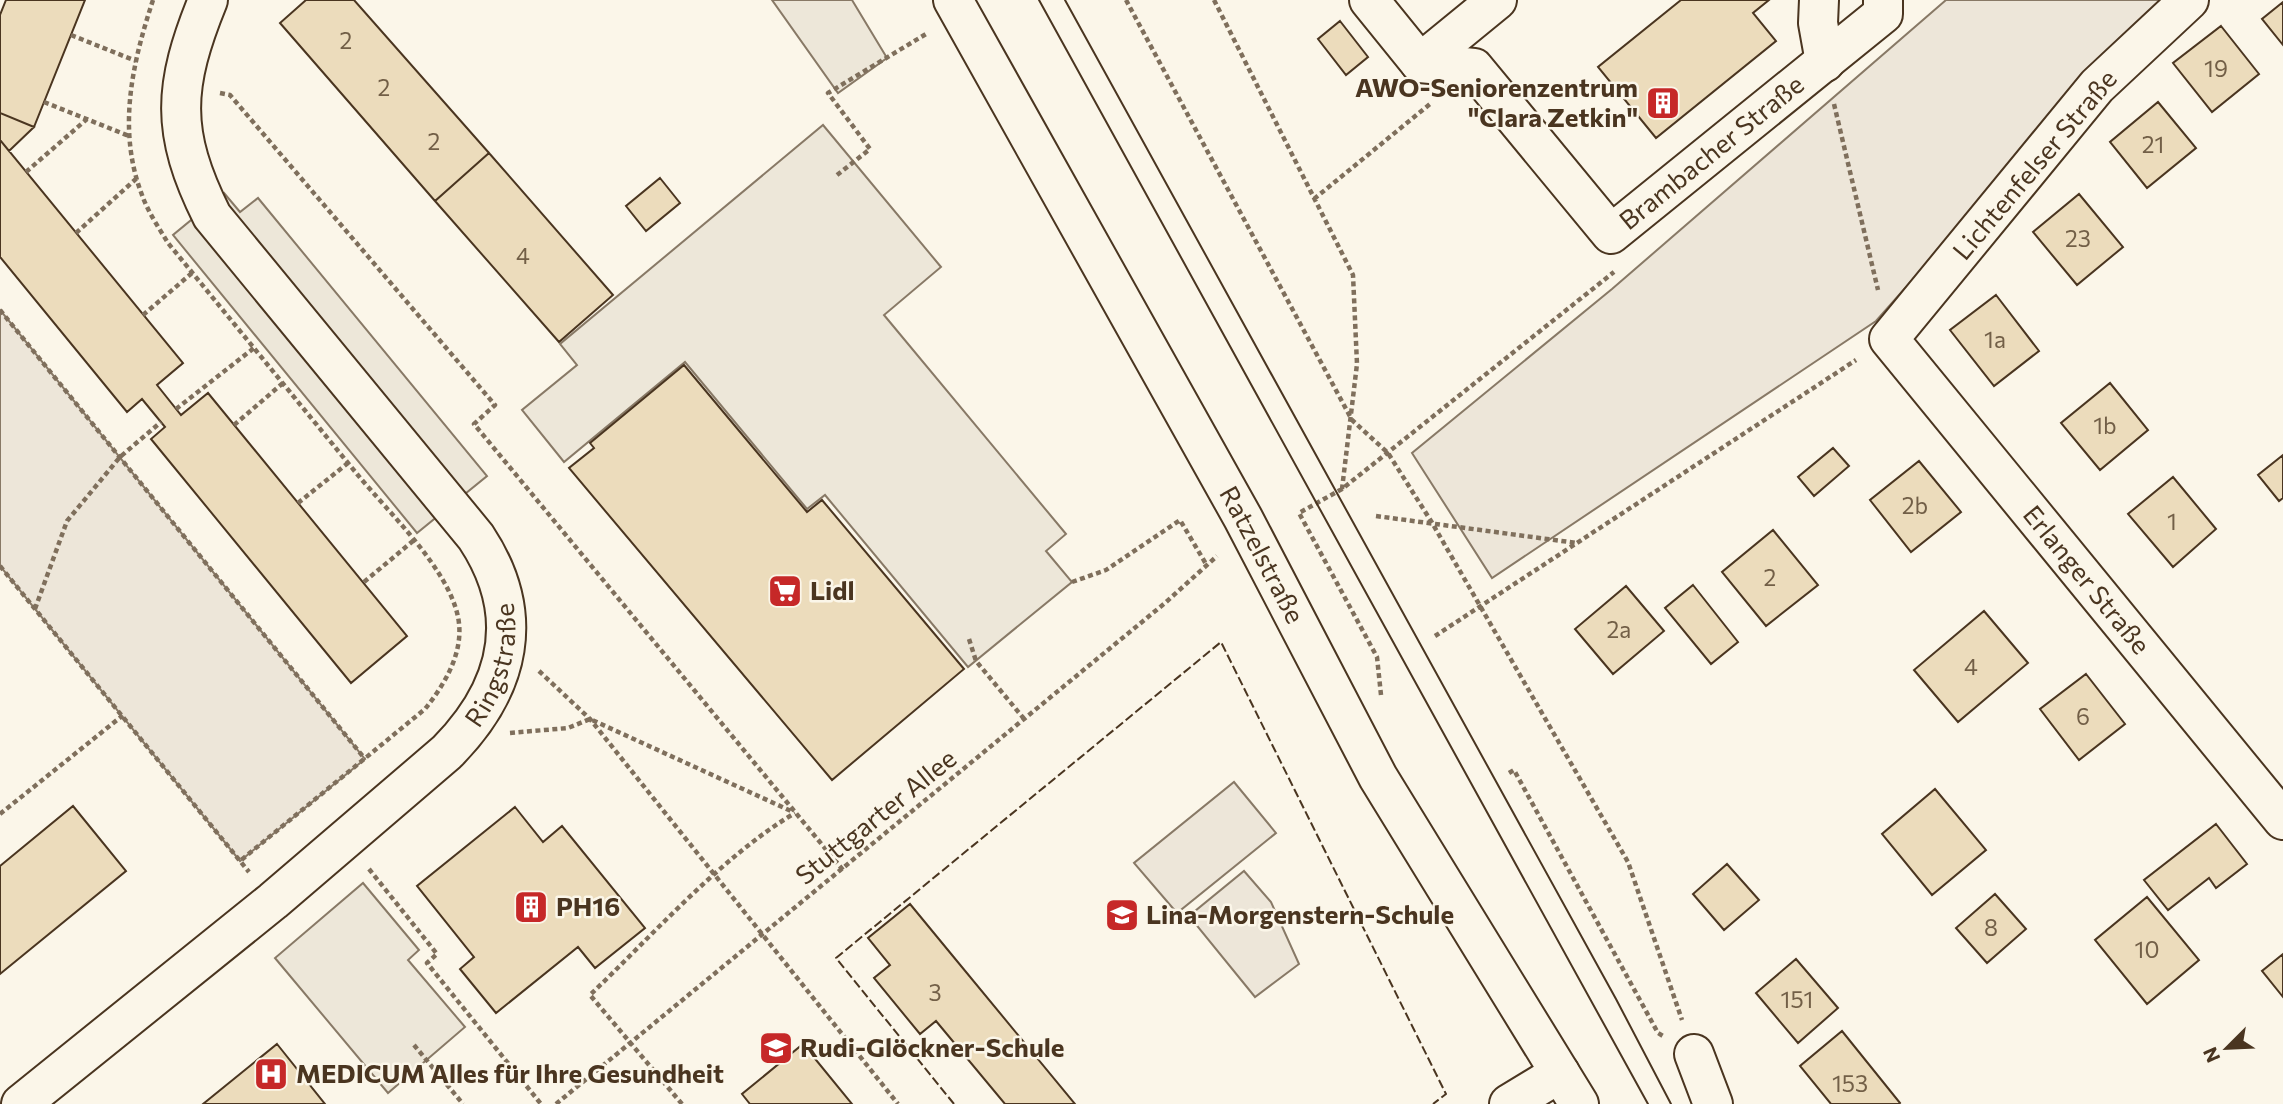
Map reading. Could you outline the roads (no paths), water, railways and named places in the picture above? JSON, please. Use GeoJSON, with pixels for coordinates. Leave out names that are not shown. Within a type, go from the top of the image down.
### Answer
{"type":"FeatureCollection","features":[{"type":"Feature","properties":{"kind":"street","name":"Ringstraße"},"geometry":{"type":"LineString","coordinates":[[21,1104],[273,901],[447,752],[475,720],[498,671],[507,635],[506,600],[491,560],[458,514],[212,216],[191,175],[180,128],[181,86],[194,33],[208,0]]}},
{"type":"Feature","properties":{"kind":"street"},"geometry":{"type":"LineString","coordinates":[[1368,0],[1420,63],[1497,0]]}},
{"type":"Feature","properties":{"kind":"street","name":"Brambacher Straße"},"geometry":{"type":"LineString","coordinates":[[1819,0],[1818,23],[1825,62]]}},
{"type":"Feature","properties":{"kind":"street","name":"Brambacher Straße"},"geometry":{"type":"LineString","coordinates":[[1420,63],[1474,68],[1611,234],[1883,14],[1883,0]]}},
{"type":"Feature","properties":{"kind":"street","name":"Lichtenfelser Straße"},"geometry":{"type":"LineString","coordinates":[[1889,339],[2097,86],[2189,0]]}},
{"type":"Feature","properties":{"kind":"street","name":"Ratzelstraße"},"geometry":{"type":"LineString","coordinates":[[956,6],[1230,494],[1378,777],[1569,1089]]}},
{"type":"Feature","properties":{"kind":"street","name":"Erlanger Straße"},"geometry":{"type":"LineString","coordinates":[[1889,339],[2283,821]]}},
{"type":"Feature","properties":{"kind":"street"},"geometry":{"type":"LineString","coordinates":[[1694,1054],[1713,1104]]}},
{"type":"Feature","properties":{"kind":"street"},"geometry":{"type":"LineString","coordinates":[[1509,1104],[1569,1089]]}},
{"type":"Feature","properties":{"kind":"tram line"},"geometry":{"type":"LineString","coordinates":[[1039,0],[1648,1104]]}},
{"type":"Feature","properties":{"kind":"tram line"},"geometry":{"type":"LineString","coordinates":[[1065,0],[1616,999],[1671,1104]]}},
{"type":"Feature","properties":{"kind":"place","name":"AWO-Seniorenzentrum \"Clara Zetkin\""},"geometry":{"type":"Point","coordinates":[1663,103]}},
{"type":"Feature","properties":{"kind":"place","name":"Lidl"},"geometry":{"type":"Point","coordinates":[785,591]}},
{"type":"Feature","properties":{"kind":"place","name":"PH16"},"geometry":{"type":"Point","coordinates":[531,907]}},
{"type":"Feature","properties":{"kind":"place","name":"Lina-Morgenstern-Schule"},"geometry":{"type":"Point","coordinates":[1122,915]}},
{"type":"Feature","properties":{"kind":"place","name":"Rudi-Glöckner-Schule"},"geometry":{"type":"Point","coordinates":[776,1048]}},
{"type":"Feature","properties":{"kind":"place","name":"MEDICUM Alles für Ihre Gesundheit"},"geometry":{"type":"Point","coordinates":[271,1074]}}]}
